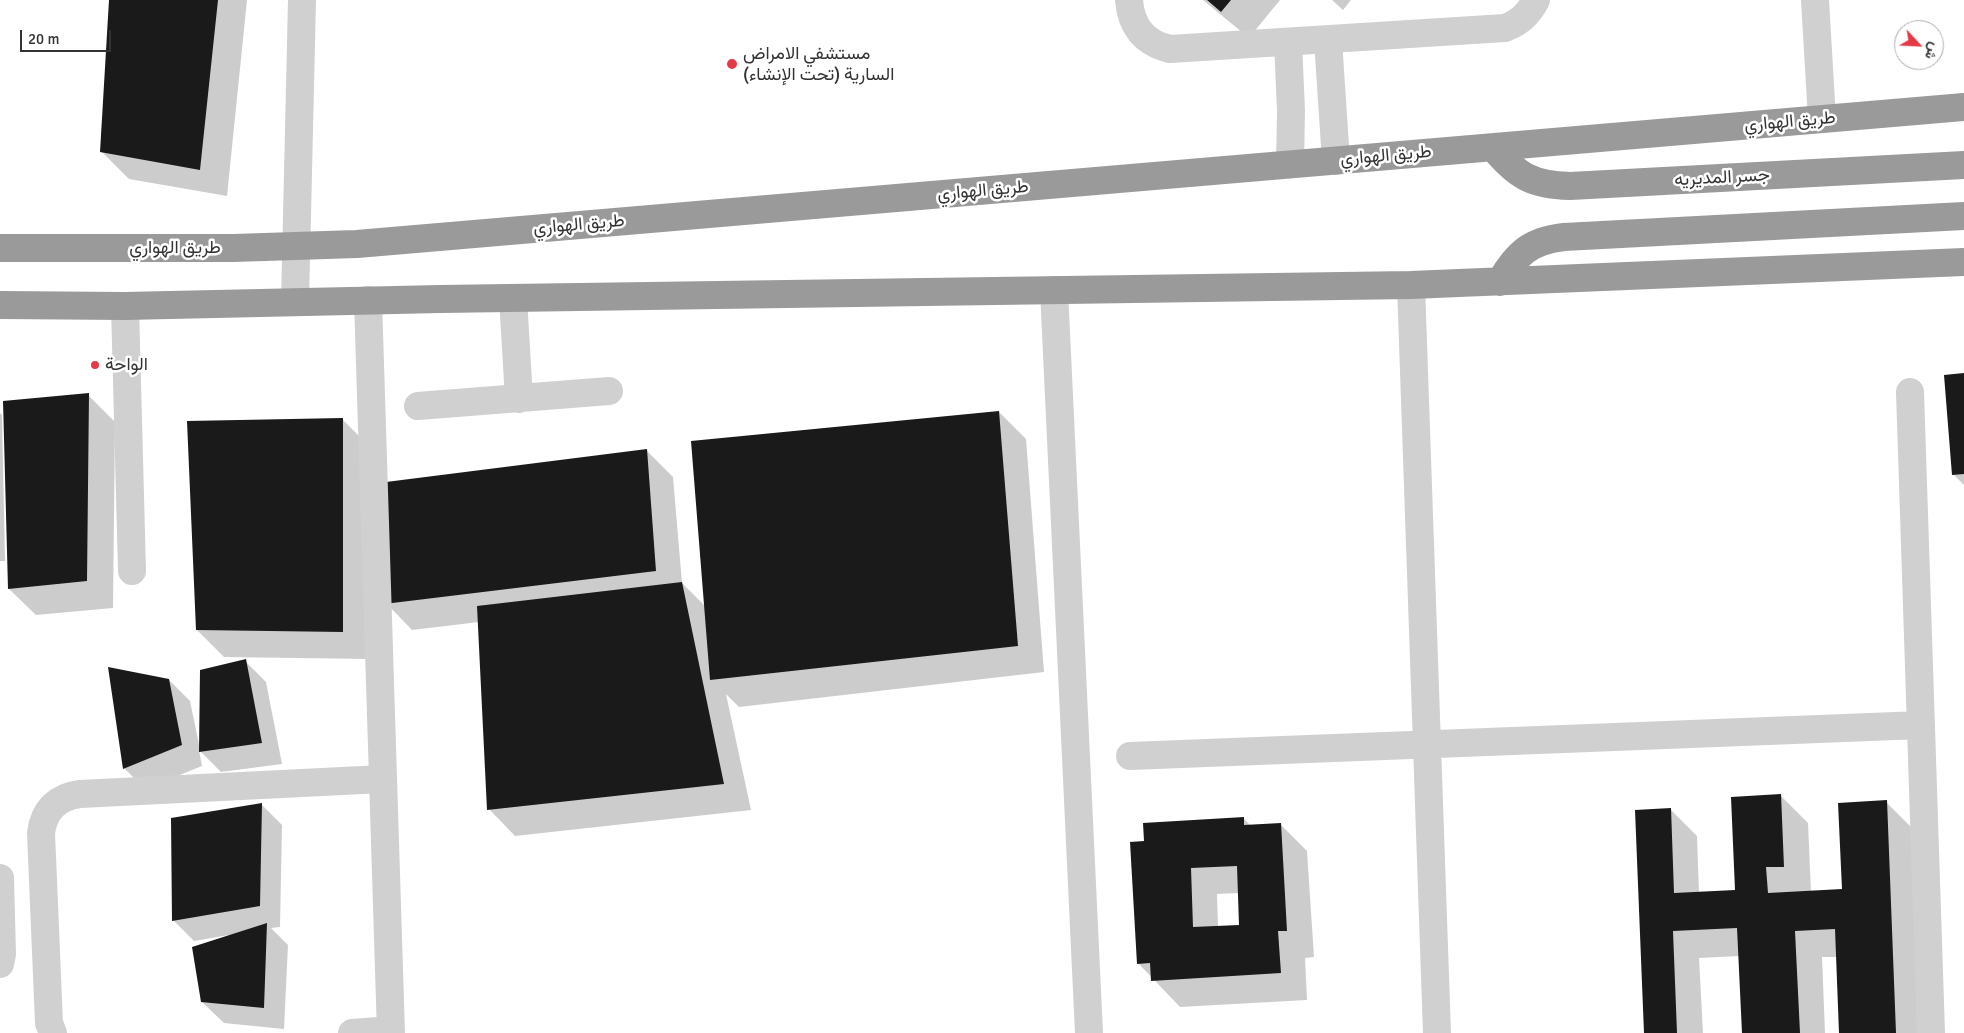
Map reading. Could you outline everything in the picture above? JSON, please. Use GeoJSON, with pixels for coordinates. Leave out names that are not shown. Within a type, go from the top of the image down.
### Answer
{"type":"FeatureCollection","features":[{"type":"Feature","properties":{"kind":"highway","name":"طريق الهواري"},"geometry":{"type":"LineString","coordinates":[[0,248],[297,247],[414,240],[1964,107]]}},
{"type":"Feature","properties":{"kind":"highway","name":"جسر المديريه"},"geometry":{"type":"LineString","coordinates":[[1493,147],[1508,165],[1525,177],[1548,185],[1570,186],[1964,165]]}},
{"type":"Feature","properties":{"kind":"highway"},"geometry":{"type":"LineString","coordinates":[[1500,282],[1511,263],[1525,249],[1545,239],[1964,216]]}},
{"type":"Feature","properties":{"kind":"highway"},"geometry":{"type":"LineString","coordinates":[[0,305],[125,306],[368,300],[1411,286],[1964,262]]}},
{"type":"Feature","properties":{"kind":"street"},"geometry":{"type":"LineString","coordinates":[[295,302],[302,0]]}},
{"type":"Feature","properties":{"kind":"street"},"geometry":{"type":"LineString","coordinates":[[1129,0],[1130,13],[1134,24],[1144,37],[1159,46],[1170,49],[1505,28],[1518,22],[1529,13],[1536,0]]}},
{"type":"Feature","properties":{"kind":"street"},"geometry":{"type":"LineString","coordinates":[[1815,0],[1822,119]]}},
{"type":"Feature","properties":{"kind":"street"},"geometry":{"type":"LineString","coordinates":[[1328,40],[1336,161]]}},
{"type":"Feature","properties":{"kind":"street"},"geometry":{"type":"LineString","coordinates":[[1288,42],[1291,111],[1290,164]]}},
{"type":"Feature","properties":{"kind":"street"},"geometry":{"type":"LineString","coordinates":[[1411,286],[1438,1033]]}},
{"type":"Feature","properties":{"kind":"street"},"geometry":{"type":"LineString","coordinates":[[1054,290],[1089,1033]]}},
{"type":"Feature","properties":{"kind":"street"},"geometry":{"type":"LineString","coordinates":[[513,298],[519,398]]}},
{"type":"Feature","properties":{"kind":"street"},"geometry":{"type":"LineString","coordinates":[[352,1033],[391,1032],[368,300]]}},
{"type":"Feature","properties":{"kind":"street"},"geometry":{"type":"LineString","coordinates":[[125,306],[132,571]]}},
{"type":"Feature","properties":{"kind":"street"},"geometry":{"type":"LineString","coordinates":[[418,406],[609,391]]}},
{"type":"Feature","properties":{"kind":"street"},"geometry":{"type":"LineString","coordinates":[[1910,392],[1931,1033]]}},
{"type":"Feature","properties":{"kind":"street"},"geometry":{"type":"LineString","coordinates":[[1130,756],[1921,725]]}},
{"type":"Feature","properties":{"kind":"street"},"geometry":{"type":"LineString","coordinates":[[53,1033],[49,1023],[41,834],[42,823],[54,804],[71,795],[80,794],[383,779]]}},
{"type":"Feature","properties":{"kind":"street"},"geometry":{"type":"LineString","coordinates":[[0,878],[2,954],[0,964]]}},
{"type":"Feature","properties":{"kind":"building"},"geometry":{"type":"Polygon","coordinates":[[[109,0],[218,0],[200,170],[100,152],[109,0]]]}},
{"type":"Feature","properties":{"kind":"building"},"geometry":{"type":"Polygon","coordinates":[[[1207,0],[1231,0],[1221,12],[1207,0]]]}},
{"type":"Feature","properties":{"kind":"building"},"geometry":{"type":"Polygon","coordinates":[[[1964,373],[1964,474],[1952,475],[1944,375],[1964,373]]]}},
{"type":"Feature","properties":{"kind":"building"},"geometry":{"type":"Polygon","coordinates":[[[89,393],[87,581],[8,589],[3,401],[89,393]]]}},
{"type":"Feature","properties":{"kind":"building"},"geometry":{"type":"Polygon","coordinates":[[[999,411],[1018,646],[710,680],[691,441],[999,411]]]}},
{"type":"Feature","properties":{"kind":"building"},"geometry":{"type":"Polygon","coordinates":[[[343,418],[343,632],[196,630],[187,421],[343,418]]]}},
{"type":"Feature","properties":{"kind":"building"},"geometry":{"type":"Polygon","coordinates":[[[647,449],[656,571],[384,604],[386,482],[647,449]]]}},
{"type":"Feature","properties":{"kind":"building"},"geometry":{"type":"Polygon","coordinates":[[[682,582],[724,784],[487,810],[477,606],[682,582]]]}},
{"type":"Feature","properties":{"kind":"building"},"geometry":{"type":"Polygon","coordinates":[[[246,659],[262,743],[199,752],[200,670],[246,659]]]}},
{"type":"Feature","properties":{"kind":"building"},"geometry":{"type":"Polygon","coordinates":[[[108,667],[169,679],[182,745],[123,769],[108,667]]]}},
{"type":"Feature","properties":{"kind":"building"},"geometry":{"type":"Polygon","coordinates":[[[1781,794],[1784,867],[1766,867],[1768,893],[1842,889],[1838,803],[1887,800],[1896,1033],[1839,1033],[1835,929],[1795,931],[1800,1033],[1742,1033],[1737,928],[1673,931],[1677,1033],[1644,1033],[1635,810],[1671,808],[1674,893],[1735,890],[1731,797],[1781,794]]]}},
{"type":"Feature","properties":{"kind":"building"},"geometry":{"type":"Polygon","coordinates":[[[262,803],[260,906],[172,921],[171,818],[262,803]]]}},
{"type":"Feature","properties":{"kind":"building"},"geometry":{"type":"Polygon","coordinates":[[[1244,817],[1244,825],[1281,823],[1287,931],[1278,931],[1281,973],[1151,981],[1150,963],[1137,964],[1130,842],[1144,841],[1143,823],[1244,817]],[[1237,866],[1191,868],[1193,927],[1239,925],[1237,866]]]}},
{"type":"Feature","properties":{"kind":"building"},"geometry":{"type":"Polygon","coordinates":[[[267,923],[264,1008],[201,1002],[192,947],[267,923]]]}},
{"type":"Feature","properties":{"kind":"place","name":"مستشفي الامراض السارية (تحت الإنشاء)"},"geometry":{"type":"Point","coordinates":[732,64]}},
{"type":"Feature","properties":{"kind":"place","name":"الواحة"},"geometry":{"type":"Point","coordinates":[95,365]}}]}
